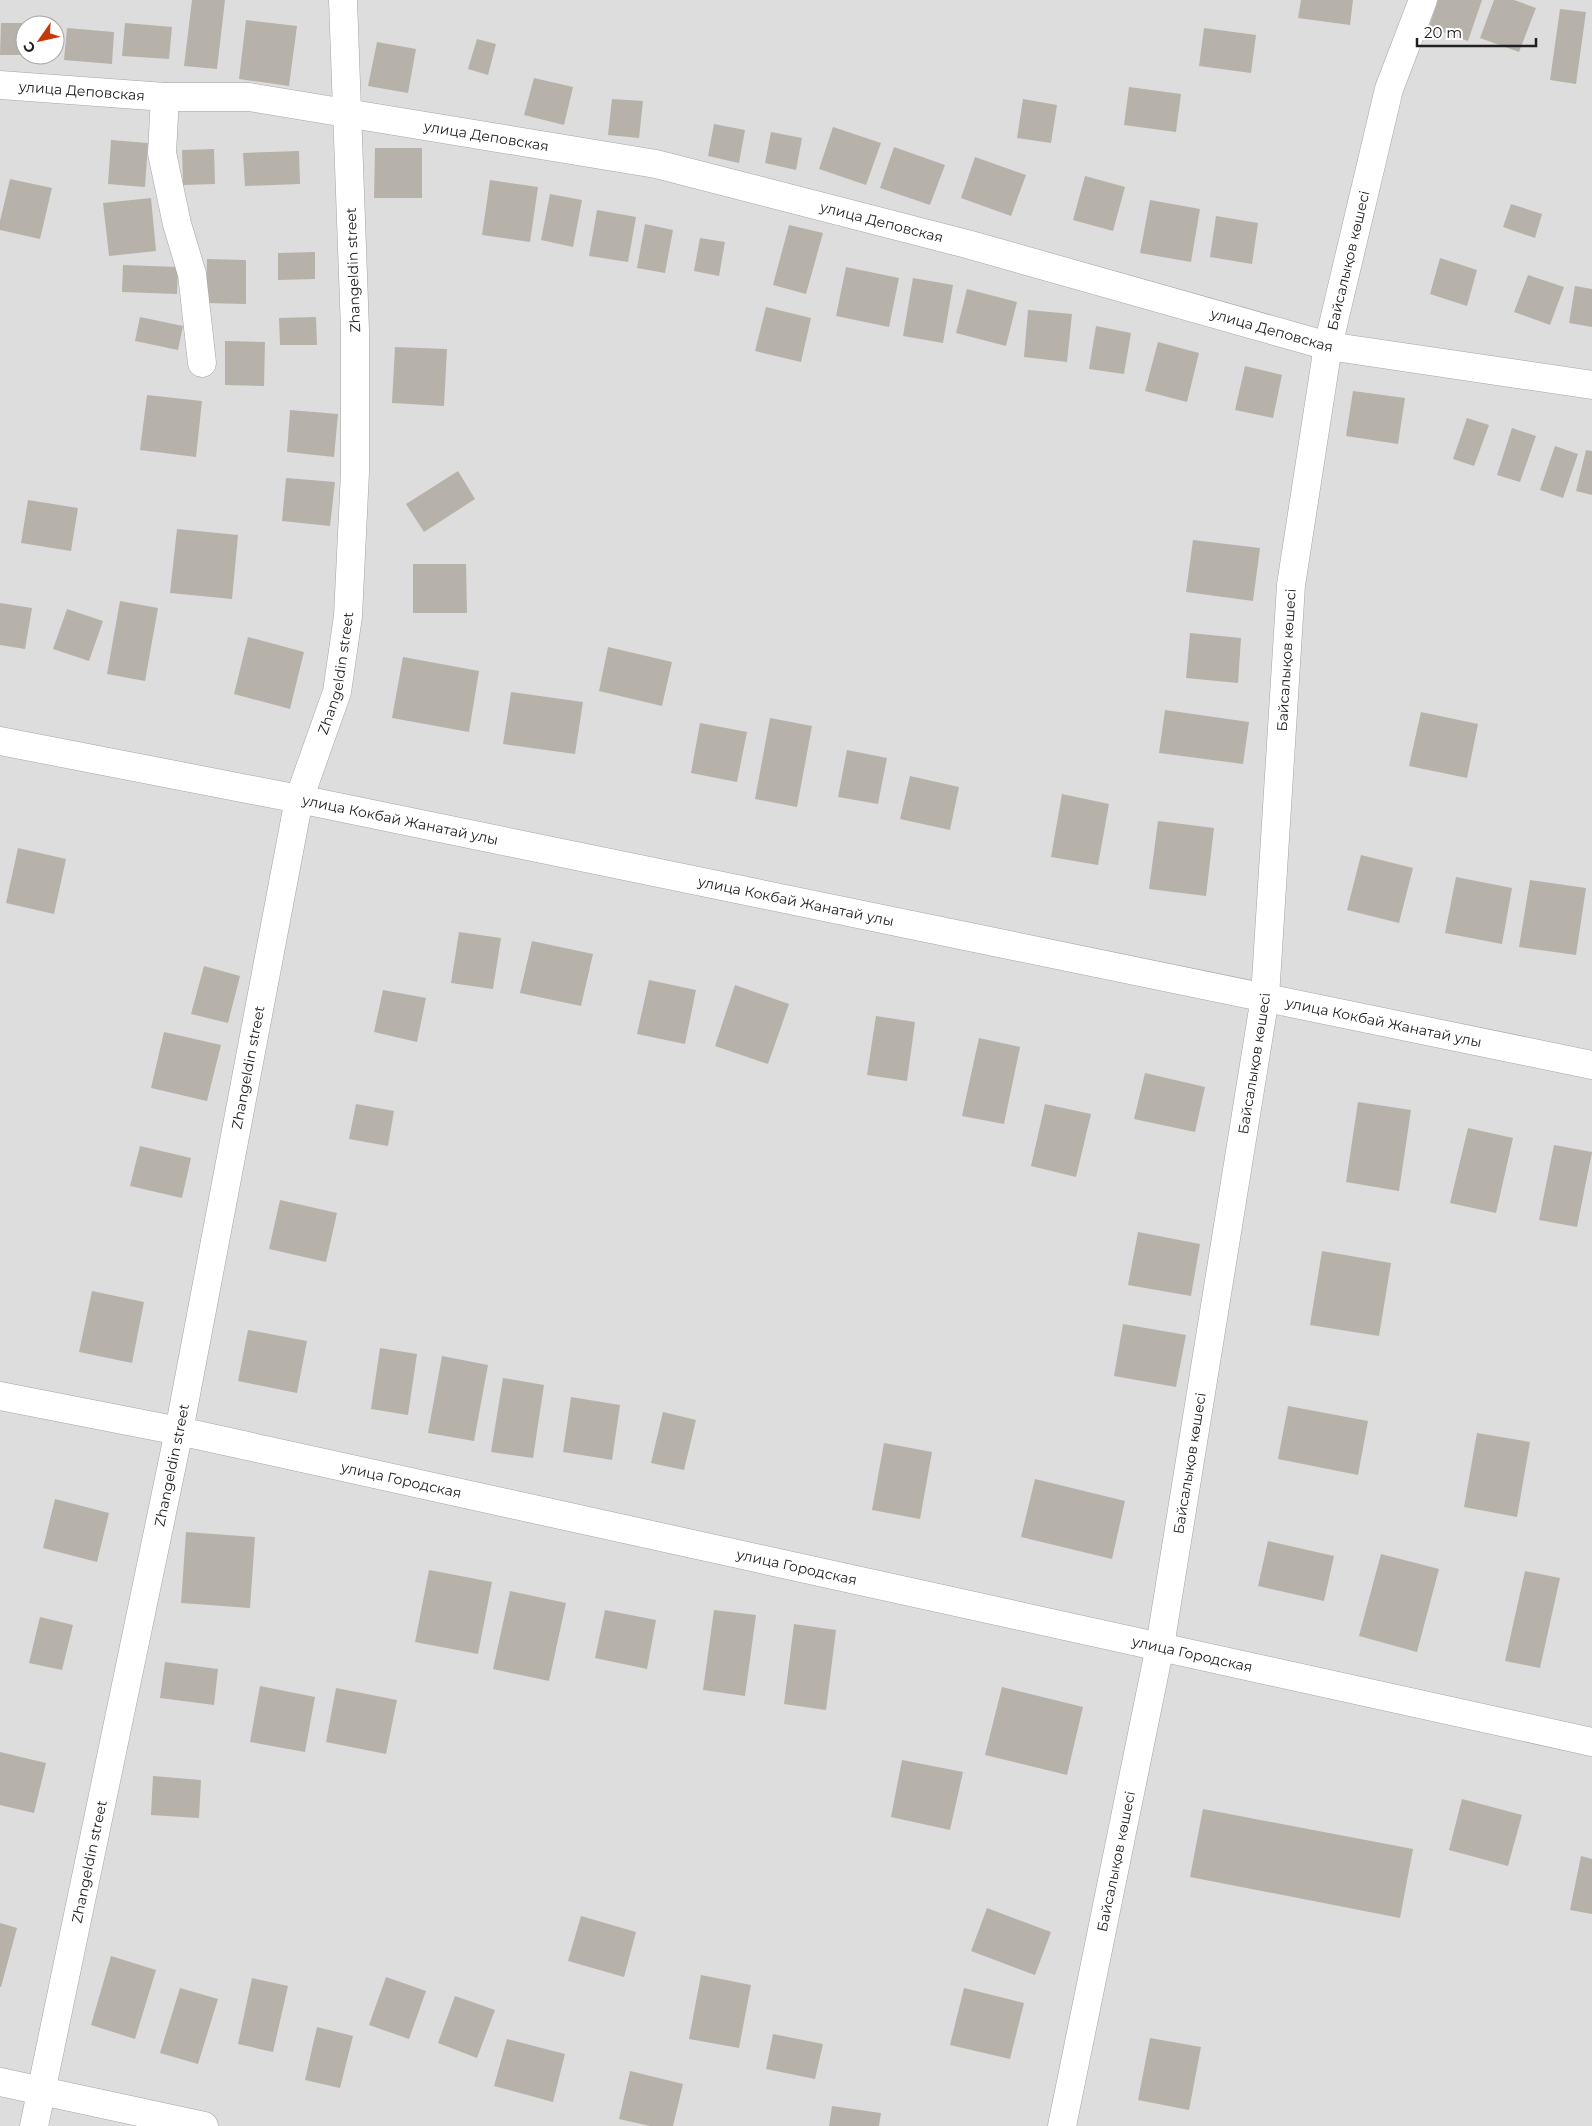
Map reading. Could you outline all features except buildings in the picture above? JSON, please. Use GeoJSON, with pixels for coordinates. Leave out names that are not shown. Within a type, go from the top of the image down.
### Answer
{"type":"FeatureCollection","features":[{"type":"Feature","properties":{"kind":"street","name":"Zhangeldin street"},"geometry":{"type":"LineString","coordinates":[[34,2126],[179,1431],[299,799],[336,692],[348,616],[355,472],[355,330],[342,0]]}},
{"type":"Feature","properties":{"kind":"street","name":"Байсалықов көшесі"},"geometry":{"type":"LineString","coordinates":[[1062,2126],[1160,1646],[1265,997],[1291,585],[1328,346],[1389,89],[1423,0]]}},
{"type":"Feature","properties":{"kind":"street","name":"улица Деповская"},"geometry":{"type":"LineString","coordinates":[[0,85],[166,97],[249,97],[656,164],[967,244],[1328,346],[1592,385]]}},
{"type":"Feature","properties":{"kind":"street","name":"улица Деповская"},"geometry":{"type":"LineString","coordinates":[[166,97],[162,153],[177,224],[192,274],[202,363]]}},
{"type":"Feature","properties":{"kind":"street","name":"улица Кокбай Жанатай улы"},"geometry":{"type":"LineString","coordinates":[[0,741],[299,799],[1592,1065]]}},
{"type":"Feature","properties":{"kind":"street","name":"улица Городская"},"geometry":{"type":"LineString","coordinates":[[0,1396],[179,1431],[1592,1742]]}},
{"type":"Feature","properties":{"kind":"street"},"geometry":{"type":"LineString","coordinates":[[0,2082],[204,2126]]}},
{"type":"Feature","properties":{"kind":"shaded area"},"geometry":{"type":"Polygon","coordinates":[[[0,0],[1592,0],[1592,2126],[0,2126],[0,0]]]}}]}
